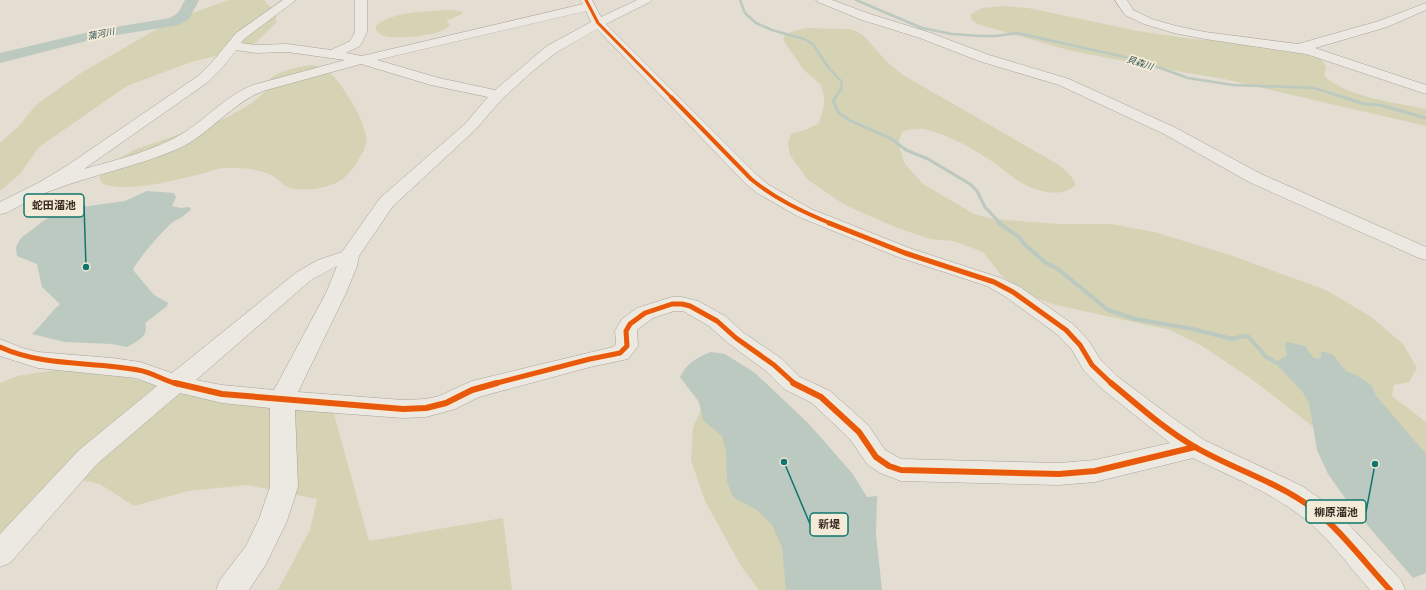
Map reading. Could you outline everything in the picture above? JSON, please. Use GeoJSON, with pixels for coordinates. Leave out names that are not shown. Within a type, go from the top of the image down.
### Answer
{"type":"FeatureCollection","features":[{"type":"Feature","properties":{"kind":"street"},"geometry":{"type":"LineString","coordinates":[[0,209],[46,186],[103,150],[202,79],[218,64],[240,36],[290,0]]}},
{"type":"Feature","properties":{"kind":"street"},"geometry":{"type":"LineString","coordinates":[[332,54],[355,43],[361,32],[361,0]]}},
{"type":"Feature","properties":{"kind":"street"},"geometry":{"type":"LineString","coordinates":[[46,186],[125,163],[175,144],[191,135],[245,93],[258,88],[361,60],[591,10],[646,0]]}},
{"type":"Feature","properties":{"kind":"street"},"geometry":{"type":"LineString","coordinates":[[822,0],[866,17],[924,35],[984,58],[1064,82],[1170,131],[1255,178],[1426,254]]}},
{"type":"Feature","properties":{"kind":"street"},"geometry":{"type":"LineString","coordinates":[[1121,0],[1122,5],[1129,13],[1159,26],[1181,32],[1300,48],[1426,90]]}},
{"type":"Feature","properties":{"kind":"street"},"geometry":{"type":"LineString","coordinates":[[1300,48],[1383,24],[1426,6]]}},
{"type":"Feature","properties":{"kind":"street"},"geometry":{"type":"LineString","coordinates":[[231,590],[256,555],[273,521],[284,487],[282,400],[336,294],[347,266],[348,256],[386,202],[470,127],[498,95],[552,49],[591,10]]}},
{"type":"Feature","properties":{"kind":"street"},"geometry":{"type":"LineString","coordinates":[[591,10],[652,80],[751,179],[763,189],[805,213],[905,253],[994,282],[1013,292],[1066,330],[1080,345],[1092,365],[1110,384],[1161,423],[1195,447],[1292,494],[1312,508],[1328,522],[1390,590]]}},
{"type":"Feature","properties":{"kind":"street"},"geometry":{"type":"LineString","coordinates":[[232,45],[256,49],[287,48],[332,54],[361,60],[436,82],[498,95]]}},
{"type":"Feature","properties":{"kind":"street"},"geometry":{"type":"LineString","coordinates":[[0,554],[88,457],[304,276],[334,259],[348,256]]}},
{"type":"Feature","properties":{"kind":"street"},"geometry":{"type":"LineString","coordinates":[[0,347],[15,354],[38,360],[60,363],[112,366],[140,370],[176,384],[222,394],[282,400],[403,408],[426,408],[446,403],[472,390],[590,359],[620,353],[627,346],[626,331],[630,324],[636,319],[645,313],[658,308],[672,304],[682,304],[690,306],[717,321],[736,338],[774,365],[792,383],[821,397],[859,432],[876,457],[889,466],[902,470],[1060,474],[1095,471],[1195,447]]}},
{"type":"Feature","properties":{"kind":"shaded area"},"geometry":{"type":"Polygon","coordinates":[[[228,0],[264,0],[276,13],[276,23],[256,42],[246,47],[191,62],[127,86],[39,147],[20,174],[0,191],[0,143],[19,126],[36,105],[81,73],[155,30],[193,13],[228,0]]]}},
{"type":"Feature","properties":{"kind":"shaded area"},"geometry":{"type":"Polygon","coordinates":[[[1005,6],[1028,8],[1138,31],[1192,39],[1248,43],[1319,55],[1326,67],[1324,76],[1334,83],[1372,98],[1426,109],[1426,126],[1224,79],[1068,50],[977,24],[971,19],[971,14],[982,8],[1005,6]]]}},
{"type":"Feature","properties":{"kind":"shaded area"},"geometry":{"type":"Polygon","coordinates":[[[452,10],[463,12],[460,15],[446,21],[450,24],[439,32],[420,36],[390,37],[383,36],[376,31],[376,26],[392,17],[412,13],[452,10]]]}},
{"type":"Feature","properties":{"kind":"shaded area"},"geometry":{"type":"Polygon","coordinates":[[[805,28],[849,29],[856,31],[864,36],[887,62],[903,75],[1059,165],[1072,177],[1076,185],[1065,191],[1053,193],[1046,192],[1023,183],[983,155],[950,138],[924,129],[903,131],[898,143],[905,164],[923,184],[974,214],[994,219],[1059,224],[1111,224],[1154,232],[1227,254],[1326,290],[1370,316],[1403,344],[1417,368],[1409,382],[1394,385],[1392,396],[1426,422],[1426,536],[1346,452],[1253,380],[1202,346],[1170,330],[1052,304],[1026,294],[1001,275],[983,252],[954,241],[930,239],[895,227],[845,205],[808,180],[790,155],[788,143],[791,134],[819,123],[824,106],[824,96],[821,85],[804,70],[783,40],[785,34],[805,28]]]}},
{"type":"Feature","properties":{"kind":"shaded area"},"geometry":{"type":"Polygon","coordinates":[[[311,65],[325,69],[340,84],[357,111],[366,135],[365,147],[355,166],[347,175],[335,183],[312,189],[290,188],[268,174],[256,170],[237,168],[220,168],[167,182],[127,187],[103,184],[99,178],[106,166],[134,150],[226,118],[252,103],[269,88],[269,80],[274,76],[289,70],[311,65]]]}},
{"type":"Feature","properties":{"kind":"shaded area"},"geometry":{"type":"Polygon","coordinates":[[[147,191],[174,193],[176,197],[172,206],[181,208],[189,207],[191,209],[182,217],[173,222],[164,231],[145,252],[133,270],[154,295],[168,303],[167,306],[145,323],[146,328],[142,338],[127,347],[112,344],[65,342],[32,334],[60,304],[42,287],[37,264],[17,256],[16,247],[21,238],[46,219],[74,208],[125,201],[147,191]]]}},
{"type":"Feature","properties":{"kind":"shaded area"},"geometry":{"type":"Polygon","coordinates":[[[1287,342],[1305,346],[1313,357],[1318,359],[1321,356],[1321,352],[1333,355],[1346,371],[1356,375],[1371,385],[1377,397],[1426,454],[1426,573],[1413,578],[1350,505],[1328,474],[1317,450],[1309,403],[1302,391],[1277,365],[1278,361],[1287,355],[1285,345],[1287,342]]]}},
{"type":"Feature","properties":{"kind":"shaded area"},"geometry":{"type":"Polygon","coordinates":[[[711,352],[725,354],[755,373],[808,423],[852,473],[867,497],[877,496],[876,535],[882,590],[786,590],[782,547],[772,525],[757,510],[733,497],[727,482],[726,451],[722,436],[703,420],[699,402],[680,377],[685,368],[692,362],[711,352]]]}},
{"type":"Feature","properties":{"kind":"shaded area"},"geometry":{"type":"Polygon","coordinates":[[[56,370],[107,373],[237,403],[332,407],[369,541],[503,518],[512,590],[278,590],[310,530],[317,499],[247,485],[188,491],[134,506],[100,484],[81,480],[0,543],[0,383],[17,376],[56,370]]]}},
{"type":"Feature","properties":{"kind":"shaded area"},"geometry":{"type":"Polygon","coordinates":[[[705,402],[875,590],[759,590],[741,566],[705,501],[691,460],[693,427],[705,402]]]}},
{"type":"Feature","properties":{"kind":"waterway","name":"蒲河川"},"geometry":{"type":"LineString","coordinates":[[0,58],[98,34],[174,22],[184,16],[192,0]]}},
{"type":"Feature","properties":{"kind":"waterway"},"geometry":{"type":"LineString","coordinates":[[740,0],[745,13],[756,23],[772,30],[804,39],[813,44],[828,67],[842,82],[841,89],[835,98]]}},
{"type":"Feature","properties":{"kind":"waterway","name":"貝森川"},"geometry":{"type":"LineString","coordinates":[[856,0],[922,28],[952,34],[980,36],[996,36],[1017,33],[1138,60],[1188,78],[1233,85],[1314,88],[1346,98]]}},
{"type":"Feature","properties":{"kind":"waterway"},"geometry":{"type":"LineString","coordinates":[[836,97],[833,101],[839,113],[849,120],[890,138],[906,150],[928,159],[970,184],[977,191],[985,207],[1001,224]]}},
{"type":"Feature","properties":{"kind":"waterway","name":"貝森川"},"geometry":{"type":"LineString","coordinates":[[1346,98],[1364,104],[1380,105],[1426,118]]}},
{"type":"Feature","properties":{"kind":"waterway"},"geometry":{"type":"LineString","coordinates":[[999,223],[1020,238],[1024,244],[1045,262],[1058,269],[1108,310],[1135,319],[1193,329],[1232,339],[1244,336],[1249,337],[1266,357],[1281,365]]}},
{"type":"Feature","properties":{"kind":"cycle path"},"geometry":{"type":"LineString","coordinates":[[586,0],[598,23],[751,179],[763,189],[805,213],[905,253],[994,282],[1013,292],[1066,330],[1080,345],[1092,365],[1110,383],[1161,423],[1195,447],[1292,494],[1312,508],[1328,522],[1390,590]]}},
{"type":"Feature","properties":{"kind":"cycle path"},"geometry":{"type":"LineString","coordinates":[[0,347],[15,354],[38,360],[60,363],[112,366],[140,370],[176,384],[222,394],[403,409],[426,408],[446,403],[472,390],[590,359],[620,353],[627,346],[626,331],[630,324],[645,313],[672,304],[682,304],[690,306],[717,321],[736,338],[774,365],[792,383],[821,397],[859,432],[876,457],[889,466],[901,470],[1059,474],[1095,471],[1195,447]]}},
{"type":"Feature","properties":{"kind":"place","name":"蛇田溜池"},"geometry":{"type":"Point","coordinates":[86,267]}},
{"type":"Feature","properties":{"kind":"place","name":"新堤"},"geometry":{"type":"Point","coordinates":[784,462]}},
{"type":"Feature","properties":{"kind":"place","name":"柳原溜池"},"geometry":{"type":"Point","coordinates":[1375,464]}}]}
